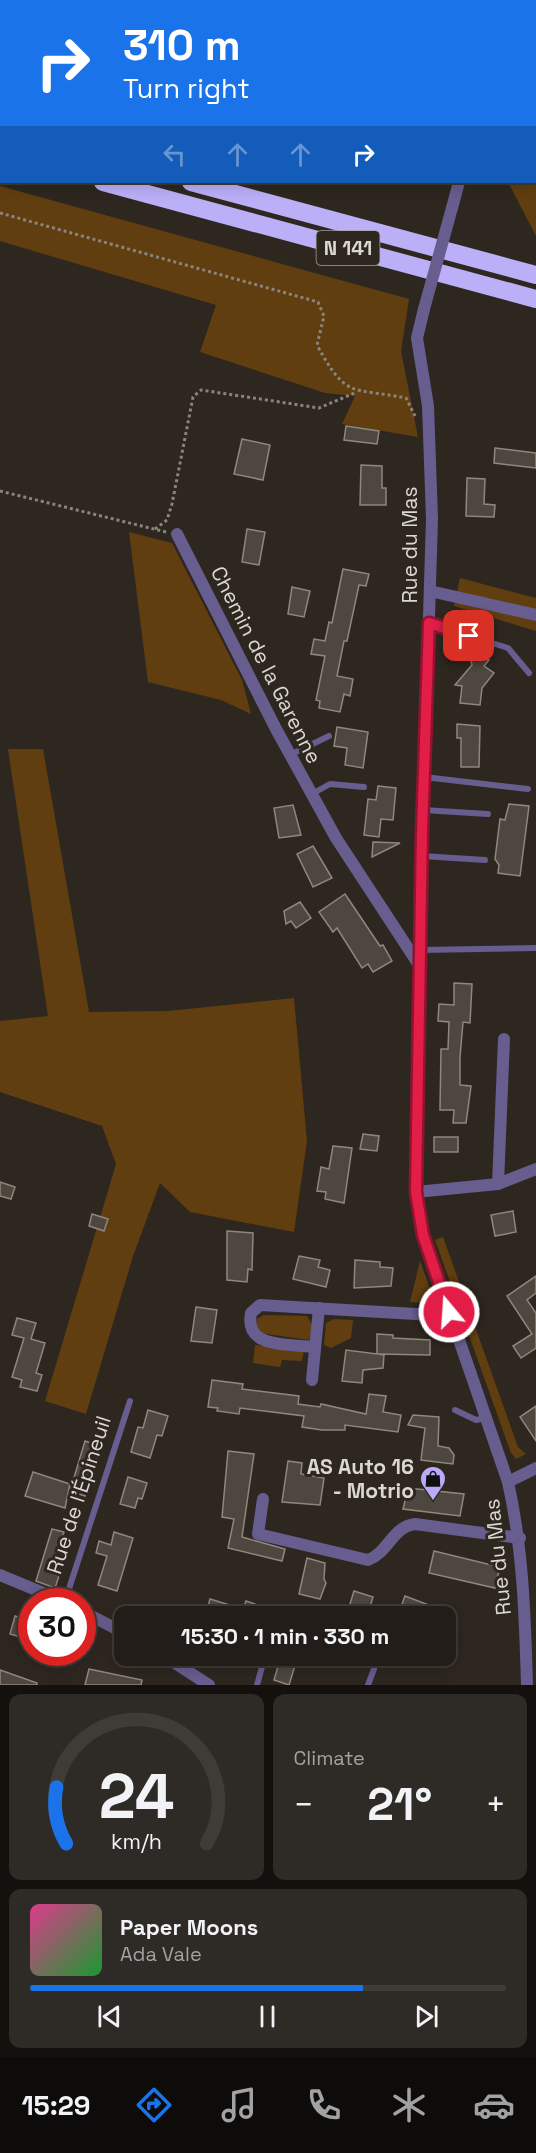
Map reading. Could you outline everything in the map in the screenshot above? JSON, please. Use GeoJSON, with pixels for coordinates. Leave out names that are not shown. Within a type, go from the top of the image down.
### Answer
{"type":"FeatureCollection","features":[{"type":"Feature","properties":{"kind":"highway","name":"N 141"},"geometry":{"type":"LineString","coordinates":[[107,183],[536,299]]}},
{"type":"Feature","properties":{"kind":"highway","name":"N 141"},"geometry":{"type":"LineString","coordinates":[[195,183],[536,275]]}},
{"type":"Feature","properties":{"kind":"street","name":"Rue du Mas"},"geometry":{"type":"LineString","coordinates":[[457,183],[417,338],[430,434],[430,591],[423,810],[416,1192],[423,1235],[508,1482],[520,1538],[531,1660],[527,1685]]}},
{"type":"Feature","properties":{"kind":"street","name":"Chemin de la Garenne"},"geometry":{"type":"LineString","coordinates":[[177,534],[290,754],[336,838],[420,966]]}},
{"type":"Feature","properties":{"kind":"street"},"geometry":{"type":"LineString","coordinates":[[430,591],[536,615]]}},
{"type":"Feature","properties":{"kind":"street"},"geometry":{"type":"LineString","coordinates":[[498,1184],[504,1040]]}},
{"type":"Feature","properties":{"kind":"street"},"geometry":{"type":"LineString","coordinates":[[416,1192],[498,1184],[536,1169]]}},
{"type":"Feature","properties":{"kind":"street"},"geometry":{"type":"LineString","coordinates":[[315,1347],[260,1341],[252,1334],[249,1324],[251,1312],[260,1305],[433,1315],[449,1312]]}},
{"type":"Feature","properties":{"kind":"street"},"geometry":{"type":"LineString","coordinates":[[312,1380],[319,1308]]}},
{"type":"Feature","properties":{"kind":"street"},"geometry":{"type":"LineString","coordinates":[[508,1482],[536,1467]]}},
{"type":"Feature","properties":{"kind":"street"},"geometry":{"type":"LineString","coordinates":[[263,1499],[258,1534],[368,1560],[380,1556],[400,1528],[415,1524],[520,1538]]}},
{"type":"Feature","properties":{"kind":"street","name":"Rue de l'Épineuil"},"geometry":{"type":"LineString","coordinates":[[0,1575],[31,1588]]}},
{"type":"Feature","properties":{"kind":"street"},"geometry":{"type":"LineString","coordinates":[[96,1618],[114,1628]]}},
{"type":"Feature","properties":{"kind":"street"},"geometry":{"type":"LineString","coordinates":[[180,1666],[209,1685]]}},
{"type":"Feature","properties":{"kind":"lane"},"geometry":{"type":"LineString","coordinates":[[429,623],[508,648],[529,674]]}},
{"type":"Feature","properties":{"kind":"lane"},"geometry":{"type":"LineString","coordinates":[[290,754],[329,736]]}},
{"type":"Feature","properties":{"kind":"lane"},"geometry":{"type":"LineString","coordinates":[[424,777],[528,789]]}},
{"type":"Feature","properties":{"kind":"lane"},"geometry":{"type":"LineString","coordinates":[[312,794],[330,784],[364,787]]}},
{"type":"Feature","properties":{"kind":"lane"},"geometry":{"type":"LineString","coordinates":[[423,810],[488,814]]}},
{"type":"Feature","properties":{"kind":"lane"},"geometry":{"type":"LineString","coordinates":[[422,855],[485,860]]}},
{"type":"Feature","properties":{"kind":"lane"},"geometry":{"type":"LineString","coordinates":[[420,950],[536,948]]}},
{"type":"Feature","properties":{"kind":"lane","name":"Rue de l'Épineuil"},"geometry":{"type":"LineString","coordinates":[[70,1588],[130,1401]]}},
{"type":"Feature","properties":{"kind":"lane"},"geometry":{"type":"LineString","coordinates":[[455,1410],[476,1420],[486,1418]]}},
{"type":"Feature","properties":{"kind":"lane"},"geometry":{"type":"LineString","coordinates":[[257,1685],[262,1666]]}},
{"type":"Feature","properties":{"kind":"lane"},"geometry":{"type":"LineString","coordinates":[[368,1685],[374,1669]]}},
{"type":"Feature","properties":{"kind":"path"},"geometry":{"type":"LineString","coordinates":[[0,213],[318,302],[324,316],[317,345],[343,385],[359,391],[406,398],[421,432],[430,434]]}},
{"type":"Feature","properties":{"kind":"path"},"geometry":{"type":"LineString","coordinates":[[155,529],[166,520],[172,504],[193,397],[201,390],[319,408],[359,391]]}},
{"type":"Feature","properties":{"kind":"path"},"geometry":{"type":"LineString","coordinates":[[0,491],[177,534]]}},
{"type":"Feature","properties":{"kind":"shaded area"},"geometry":{"type":"Polygon","coordinates":[[[509,183],[536,183],[536,236],[509,183]]]}},
{"type":"Feature","properties":{"kind":"shaded area"},"geometry":{"type":"Polygon","coordinates":[[[0,186],[409,299],[401,351],[418,437],[342,424],[355,396],[325,393],[200,352],[216,305],[0,241],[0,186]]]}},
{"type":"Feature","properties":{"kind":"shaded area"},"geometry":{"type":"Polygon","coordinates":[[[129,532],[172,543],[242,680],[251,714],[221,700],[148,682],[129,532]]]}},
{"type":"Feature","properties":{"kind":"shaded area"},"geometry":{"type":"Polygon","coordinates":[[[460,578],[536,598],[536,631],[454,606],[460,578]]]}},
{"type":"Feature","properties":{"kind":"shaded area"},"geometry":{"type":"Polygon","coordinates":[[[8,749],[43,749],[89,1012],[168,1011],[294,998],[307,1141],[294,1232],[190,1212],[160,1183],[133,1256],[86,1414],[45,1401],[116,1164],[102,1126],[0,1092],[0,1021],[48,1016],[8,749]]]}},
{"type":"Feature","properties":{"kind":"shaded area"},"geometry":{"type":"Polygon","coordinates":[[[443,1237],[518,1447],[526,1454],[516,1459],[511,1453],[435,1240],[443,1237]]]}},
{"type":"Feature","properties":{"kind":"shaded area"},"geometry":{"type":"Polygon","coordinates":[[[420,1261],[433,1297],[425,1303],[410,1302],[420,1261]]]}},
{"type":"Feature","properties":{"kind":"shaded area"},"geometry":{"type":"Polygon","coordinates":[[[264,1315],[307,1316],[313,1326],[309,1340],[260,1333],[256,1327],[257,1319],[264,1315]]]}},
{"type":"Feature","properties":{"kind":"shaded area"},"geometry":{"type":"Polygon","coordinates":[[[334,1319],[353,1320],[351,1338],[331,1348],[324,1345],[326,1323],[334,1319]]]}},
{"type":"Feature","properties":{"kind":"shaded area"},"geometry":{"type":"Polygon","coordinates":[[[255,1345],[304,1350],[302,1361],[282,1360],[280,1367],[253,1363],[255,1345]]]}},
{"type":"Feature","properties":{"kind":"building"},"geometry":{"type":"Polygon","coordinates":[[[346,426],[379,431],[377,444],[344,440],[346,426]]]}},
{"type":"Feature","properties":{"kind":"building"},"geometry":{"type":"Polygon","coordinates":[[[242,439],[270,445],[263,480],[234,474],[242,439]]]}},
{"type":"Feature","properties":{"kind":"building"},"geometry":{"type":"Polygon","coordinates":[[[495,448],[536,453],[536,468],[494,463],[495,448]]]}},
{"type":"Feature","properties":{"kind":"building"},"geometry":{"type":"Polygon","coordinates":[[[361,465],[382,466],[382,488],[386,488],[386,505],[360,505],[361,465]]]}},
{"type":"Feature","properties":{"kind":"building"},"geometry":{"type":"Polygon","coordinates":[[[467,478],[485,479],[484,504],[495,505],[494,517],[466,516],[467,478]]]}},
{"type":"Feature","properties":{"kind":"building"},"geometry":{"type":"Polygon","coordinates":[[[247,529],[265,532],[259,565],[242,562],[247,529]]]}},
{"type":"Feature","properties":{"kind":"building"},"geometry":{"type":"Polygon","coordinates":[[[343,569],[369,574],[366,586],[359,585],[347,641],[344,641],[337,676],[353,679],[350,696],[344,694],[340,712],[319,708],[320,701],[316,700],[325,656],[311,654],[314,639],[325,641],[329,622],[332,623],[343,569]]]}},
{"type":"Feature","properties":{"kind":"building"},"geometry":{"type":"Polygon","coordinates":[[[292,587],[310,591],[304,617],[288,614],[292,587]]]}},
{"type":"Feature","properties":{"kind":"building"},"geometry":{"type":"Polygon","coordinates":[[[470,656],[489,660],[484,666],[494,673],[482,688],[480,705],[460,703],[462,686],[455,685],[472,665],[470,656]]]}},
{"type":"Feature","properties":{"kind":"building"},"geometry":{"type":"Polygon","coordinates":[[[457,724],[480,726],[479,767],[461,767],[461,738],[457,738],[457,724]]]}},
{"type":"Feature","properties":{"kind":"building"},"geometry":{"type":"Polygon","coordinates":[[[337,727],[368,732],[363,768],[345,765],[347,748],[334,746],[337,727]]]}},
{"type":"Feature","properties":{"kind":"building"},"geometry":{"type":"Polygon","coordinates":[[[378,786],[396,788],[393,820],[381,819],[379,837],[364,835],[368,799],[376,800],[378,786]]]}},
{"type":"Feature","properties":{"kind":"building"},"geometry":{"type":"Polygon","coordinates":[[[509,804],[529,806],[520,876],[498,873],[499,865],[495,859],[500,819],[505,820],[509,804]]]}},
{"type":"Feature","properties":{"kind":"building"},"geometry":{"type":"Polygon","coordinates":[[[293,805],[301,835],[279,838],[274,808],[293,805]]]}},
{"type":"Feature","properties":{"kind":"building"},"geometry":{"type":"Polygon","coordinates":[[[373,842],[400,843],[372,857],[373,842]]]}},
{"type":"Feature","properties":{"kind":"building"},"geometry":{"type":"Polygon","coordinates":[[[313,846],[332,878],[313,887],[297,854],[313,846]]]}},
{"type":"Feature","properties":{"kind":"building"},"geometry":{"type":"Polygon","coordinates":[[[345,894],[380,946],[383,945],[392,961],[373,972],[368,964],[362,968],[337,928],[333,932],[319,912],[345,894]]]}},
{"type":"Feature","properties":{"kind":"building"},"geometry":{"type":"Polygon","coordinates":[[[300,902],[311,918],[296,928],[291,921],[286,924],[284,911],[300,902]]]}},
{"type":"Feature","properties":{"kind":"building"},"geometry":{"type":"Polygon","coordinates":[[[454,983],[472,984],[470,1023],[463,1022],[460,1057],[460,1085],[471,1086],[466,1123],[453,1123],[454,1110],[440,1110],[441,1049],[448,1049],[449,1022],[438,1021],[439,1004],[454,1005],[454,983]]]}},
{"type":"Feature","properties":{"kind":"building"},"geometry":{"type":"Polygon","coordinates":[[[363,1134],[379,1136],[377,1151],[360,1149],[363,1134]]]}},
{"type":"Feature","properties":{"kind":"building"},"geometry":{"type":"Polygon","coordinates":[[[434,1137],[458,1137],[458,1152],[434,1152],[434,1137]]]}},
{"type":"Feature","properties":{"kind":"building"},"geometry":{"type":"Polygon","coordinates":[[[333,1146],[352,1148],[344,1203],[325,1199],[326,1192],[317,1191],[321,1167],[329,1169],[333,1146]]]}},
{"type":"Feature","properties":{"kind":"building"},"geometry":{"type":"Polygon","coordinates":[[[0,1182],[15,1187],[11,1199],[0,1196],[0,1182]]]}},
{"type":"Feature","properties":{"kind":"building"},"geometry":{"type":"Polygon","coordinates":[[[513,1211],[516,1232],[495,1236],[491,1215],[513,1211]]]}},
{"type":"Feature","properties":{"kind":"building"},"geometry":{"type":"Polygon","coordinates":[[[92,1214],[108,1219],[104,1231],[89,1226],[92,1214]]]}},
{"type":"Feature","properties":{"kind":"building"},"geometry":{"type":"Polygon","coordinates":[[[227,1231],[253,1233],[252,1270],[248,1269],[247,1282],[227,1280],[227,1231]]]}},
{"type":"Feature","properties":{"kind":"building"},"geometry":{"type":"Polygon","coordinates":[[[299,1256],[320,1260],[318,1267],[330,1270],[326,1287],[293,1279],[299,1256]]]}},
{"type":"Feature","properties":{"kind":"building"},"geometry":{"type":"Polygon","coordinates":[[[355,1260],[380,1262],[380,1267],[393,1268],[391,1286],[354,1288],[355,1260]]]}},
{"type":"Feature","properties":{"kind":"building"},"geometry":{"type":"Polygon","coordinates":[[[536,1276],[536,1293],[527,1300],[536,1313],[536,1348],[521,1358],[513,1346],[532,1334],[507,1296],[536,1276]]]}},
{"type":"Feature","properties":{"kind":"building"},"geometry":{"type":"Polygon","coordinates":[[[196,1307],[217,1310],[212,1343],[191,1341],[196,1307]]]}},
{"type":"Feature","properties":{"kind":"building"},"geometry":{"type":"Polygon","coordinates":[[[17,1318],[36,1323],[31,1339],[45,1343],[36,1373],[42,1375],[37,1391],[20,1387],[22,1380],[12,1377],[24,1338],[12,1335],[17,1318]]]}},
{"type":"Feature","properties":{"kind":"building"},"geometry":{"type":"Polygon","coordinates":[[[377,1334],[393,1335],[393,1338],[430,1340],[430,1355],[378,1354],[384,1355],[383,1368],[363,1370],[362,1383],[342,1381],[346,1350],[377,1354],[377,1334]]]}},
{"type":"Feature","properties":{"kind":"building"},"geometry":{"type":"Polygon","coordinates":[[[212,1380],[243,1384],[242,1389],[299,1396],[298,1404],[320,1407],[321,1404],[366,1414],[369,1394],[386,1396],[383,1412],[401,1415],[398,1432],[345,1425],[345,1430],[322,1430],[302,1427],[304,1416],[240,1408],[239,1414],[217,1411],[218,1408],[208,1407],[212,1380]]]}},
{"type":"Feature","properties":{"kind":"building"},"geometry":{"type":"Polygon","coordinates":[[[536,1406],[536,1441],[520,1417],[536,1406]]]}},
{"type":"Feature","properties":{"kind":"building"},"geometry":{"type":"Polygon","coordinates":[[[148,1410],[168,1416],[162,1436],[157,1435],[150,1458],[131,1452],[138,1427],[143,1428],[148,1410]]]}},
{"type":"Feature","properties":{"kind":"building"},"geometry":{"type":"Polygon","coordinates":[[[413,1415],[439,1417],[438,1446],[449,1448],[454,1455],[453,1464],[421,1460],[425,1428],[408,1425],[413,1415]]]}},
{"type":"Feature","properties":{"kind":"building"},"geometry":{"type":"Polygon","coordinates":[[[85,1441],[101,1446],[85,1496],[70,1491],[85,1441]]]}},
{"type":"Feature","properties":{"kind":"building"},"geometry":{"type":"Polygon","coordinates":[[[228,1451],[254,1454],[242,1537],[285,1549],[282,1561],[228,1548],[234,1519],[222,1517],[228,1451]]]}},
{"type":"Feature","properties":{"kind":"building"},"geometry":{"type":"Polygon","coordinates":[[[288,1461],[302,1463],[301,1474],[324,1478],[320,1505],[282,1502],[288,1461]]]}},
{"type":"Feature","properties":{"kind":"building"},"geometry":{"type":"Polygon","coordinates":[[[33,1472],[70,1484],[65,1508],[25,1496],[33,1472]]]}},
{"type":"Feature","properties":{"kind":"building"},"geometry":{"type":"Polygon","coordinates":[[[128,1477],[147,1483],[142,1499],[138,1498],[135,1508],[120,1504],[128,1477]]]}},
{"type":"Feature","properties":{"kind":"building","name":"AS Auto 16 - Motrio"},"geometry":{"type":"Polygon","coordinates":[[[408,1488],[464,1494],[460,1516],[403,1509],[408,1488]]]}},
{"type":"Feature","properties":{"kind":"building"},"geometry":{"type":"Polygon","coordinates":[[[52,1529],[64,1532],[51,1573],[59,1576],[55,1588],[36,1581],[52,1529]]]}},
{"type":"Feature","properties":{"kind":"building"},"geometry":{"type":"Polygon","coordinates":[[[114,1532],[133,1538],[117,1591],[98,1585],[107,1556],[96,1553],[99,1541],[111,1545],[114,1532]]]}},
{"type":"Feature","properties":{"kind":"building"},"geometry":{"type":"Polygon","coordinates":[[[434,1551],[500,1567],[495,1588],[429,1573],[434,1551]]]}},
{"type":"Feature","properties":{"kind":"building"},"geometry":{"type":"Polygon","coordinates":[[[307,1558],[325,1563],[326,1583],[320,1599],[299,1594],[307,1558]]]}},
{"type":"Feature","properties":{"kind":"building"},"geometry":{"type":"Polygon","coordinates":[[[354,1591],[373,1597],[370,1606],[349,1606],[354,1591]]]}},
{"type":"Feature","properties":{"kind":"building"},"geometry":{"type":"Polygon","coordinates":[[[405,1596],[431,1606],[401,1606],[405,1596]]]}},
{"type":"Feature","properties":{"kind":"building"},"geometry":{"type":"Polygon","coordinates":[[[210,1599],[233,1606],[208,1606],[210,1599]]]}},
{"type":"Feature","properties":{"kind":"building"},"geometry":{"type":"Polygon","coordinates":[[[246,1601],[261,1606],[244,1606],[246,1601]]]}},
{"type":"Feature","properties":{"kind":"building"},"geometry":{"type":"Polygon","coordinates":[[[15,1616],[18,1617],[18,1636],[10,1634],[15,1616]]]}},
{"type":"Feature","properties":{"kind":"building"},"geometry":{"type":"Polygon","coordinates":[[[278,1666],[295,1666],[289,1685],[274,1680],[278,1666]]]}},
{"type":"Feature","properties":{"kind":"building"},"geometry":{"type":"Polygon","coordinates":[[[89,1669],[142,1680],[141,1685],[85,1685],[89,1669]]]}},
{"type":"Feature","properties":{"kind":"building"},"geometry":{"type":"Polygon","coordinates":[[[0,1670],[37,1683],[37,1685],[0,1685],[0,1670]]]}},
{"type":"Feature","properties":{"kind":"place","name":"AS Auto 16 - Motrio"},"geometry":{"type":"Point","coordinates":[433,1502]}},
{"type":"Feature","properties":{"kind":"route"},"geometry":{"type":"LineString","coordinates":[[449,1312],[423,1235],[416,1192],[422,832],[429,623],[469,636]]}}]}
